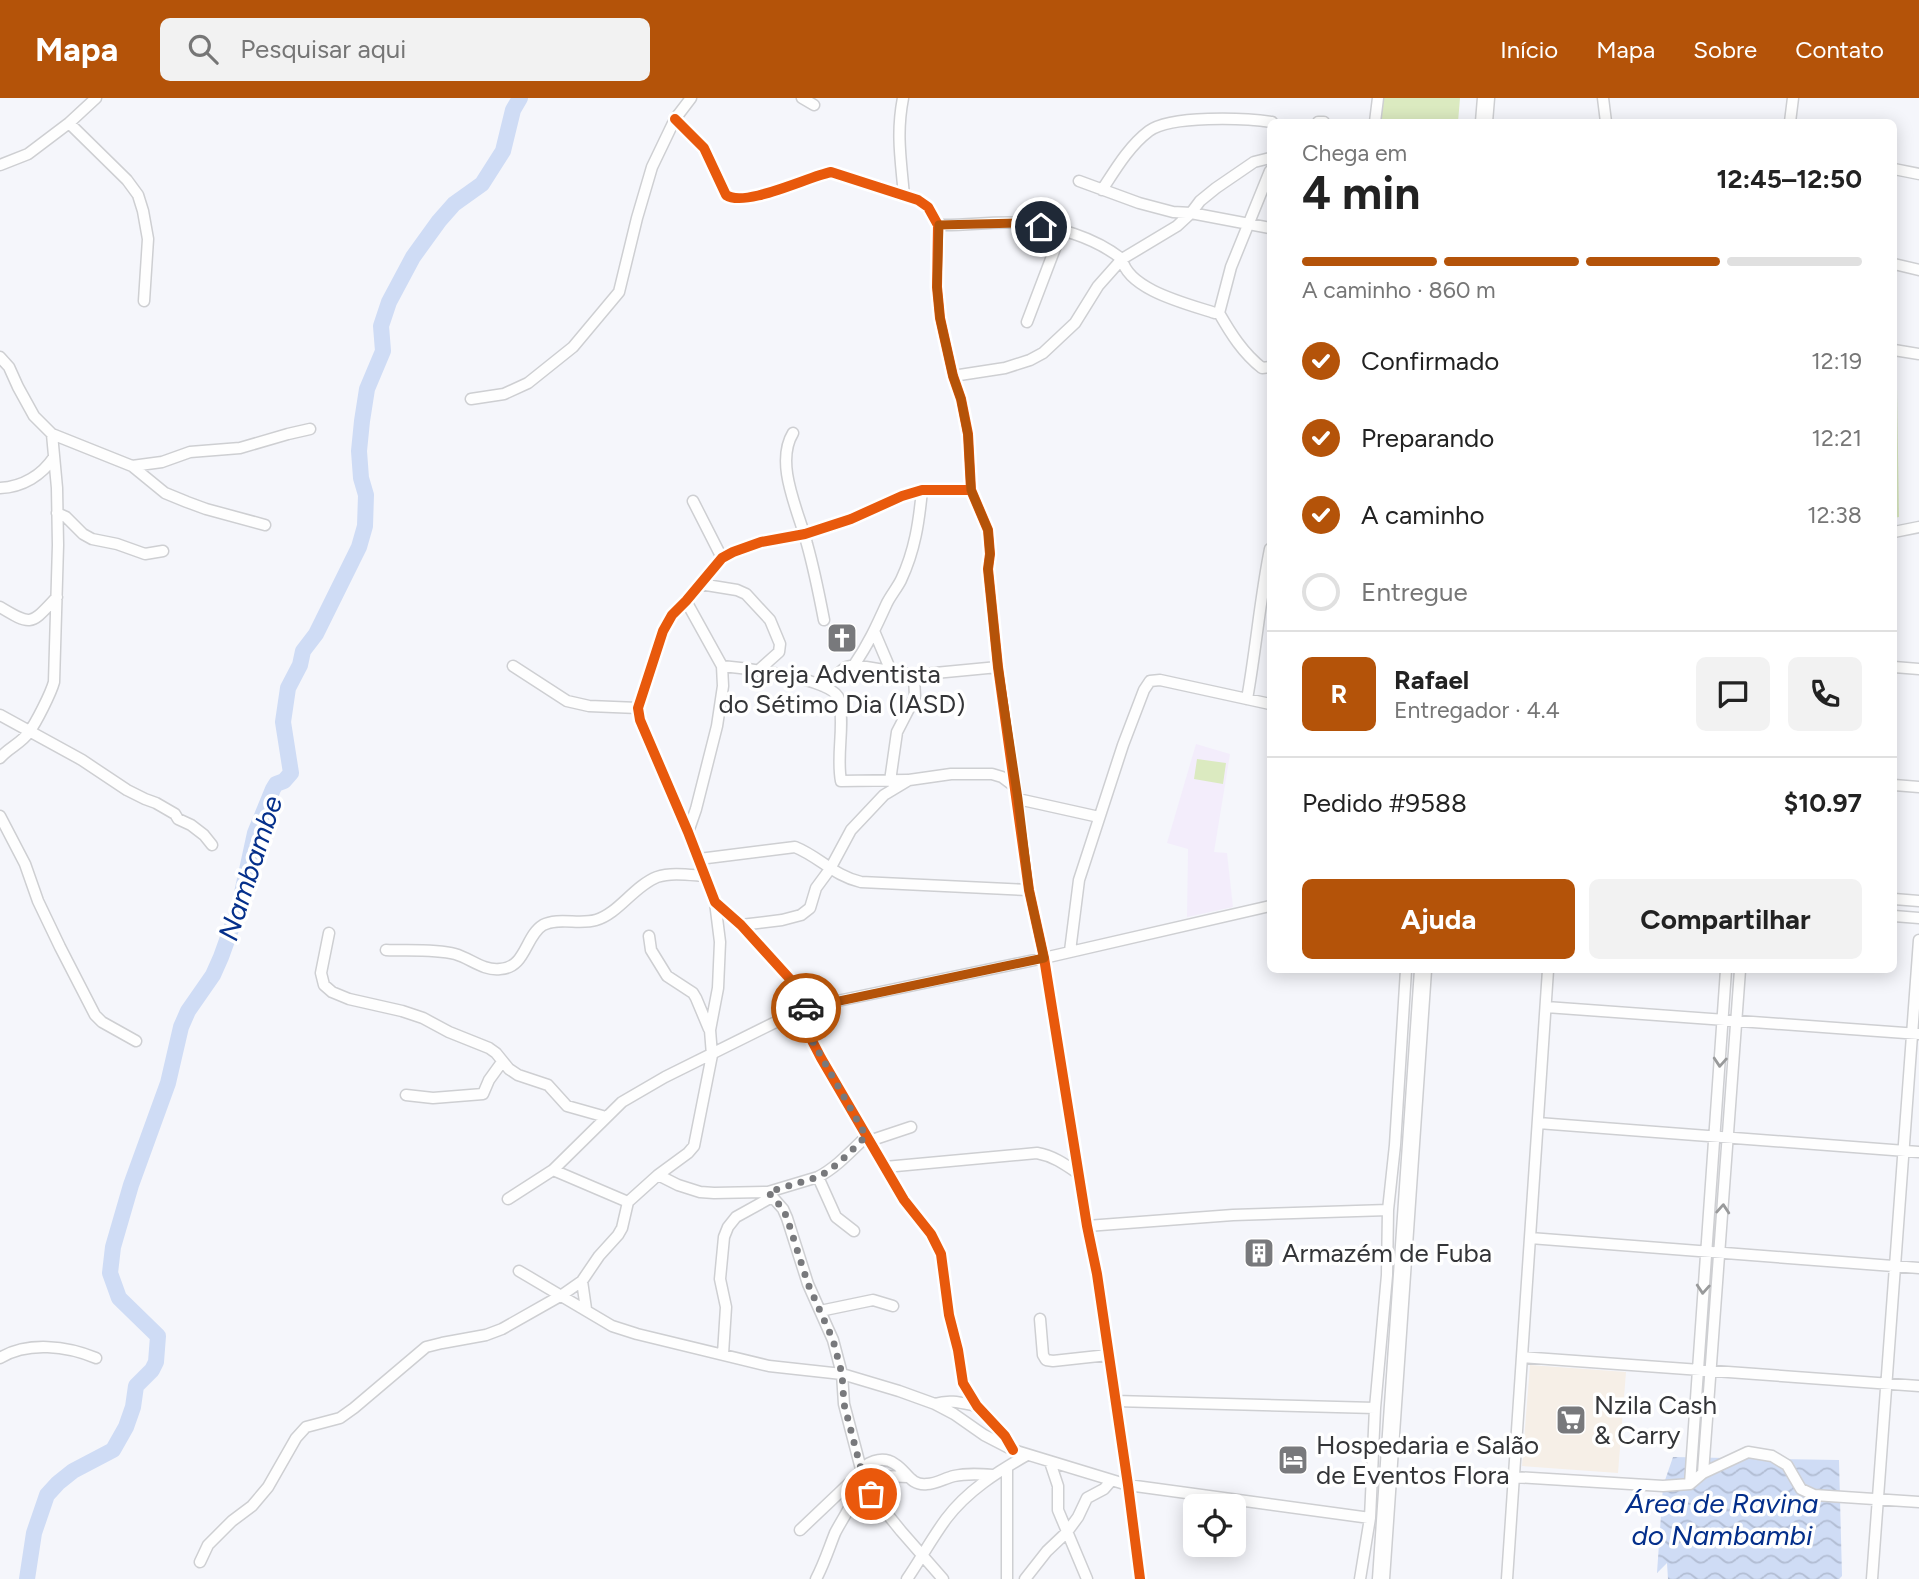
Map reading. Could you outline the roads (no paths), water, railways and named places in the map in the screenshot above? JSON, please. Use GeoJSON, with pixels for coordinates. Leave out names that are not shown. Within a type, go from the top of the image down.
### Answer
{"type":"FeatureCollection","features":[{"type":"Feature","properties":{"kind":"main road"},"geometry":{"type":"LineString","coordinates":[[1484,119],[1486,98]]}},
{"type":"Feature","properties":{"kind":"main road"},"geometry":{"type":"LineString","coordinates":[[1381,1579],[1415,973]]}},
{"type":"Feature","properties":{"kind":"street"},"geometry":{"type":"LineString","coordinates":[[0,165],[28,154],[96,98]]}},
{"type":"Feature","properties":{"kind":"street"},"geometry":{"type":"LineString","coordinates":[[471,399],[504,394],[528,383],[573,348],[619,292],[652,167],[675,119],[691,98]]}},
{"type":"Feature","properties":{"kind":"street"},"geometry":{"type":"LineString","coordinates":[[802,98],[814,105]]}},
{"type":"Feature","properties":{"kind":"street"},"geometry":{"type":"LineString","coordinates":[[903,98],[898,122],[898,141],[904,196]]}},
{"type":"Feature","properties":{"kind":"street"},"geometry":{"type":"LineString","coordinates":[[1374,119],[1378,98]]}},
{"type":"Feature","properties":{"kind":"street"},"geometry":{"type":"LineString","coordinates":[[1604,98],[1605,119]]}},
{"type":"Feature","properties":{"kind":"street"},"geometry":{"type":"LineString","coordinates":[[1790,119],[1793,98]]}},
{"type":"Feature","properties":{"kind":"street"},"geometry":{"type":"LineString","coordinates":[[675,119],[704,148],[726,195],[732,199],[746,199],[831,172],[918,200],[928,207],[939,225],[937,287],[940,318],[968,435],[971,490],[988,530],[988,569],[998,667],[1029,890],[1044,958],[1097,1274],[1140,1579]]}},
{"type":"Feature","properties":{"kind":"street"},"geometry":{"type":"LineString","coordinates":[[1102,190],[1127,154],[1149,131],[1162,125],[1193,120],[1267,122]]}},
{"type":"Feature","properties":{"kind":"street"},"geometry":{"type":"LineString","coordinates":[[68,123],[138,194],[148,239],[144,302]]}},
{"type":"Feature","properties":{"kind":"street"},"geometry":{"type":"LineString","coordinates":[[953,376],[1005,368],[1043,353],[1075,323],[1098,286],[1122,259],[1191,214],[1200,201],[1216,188],[1254,162],[1267,159]]}},
{"type":"Feature","properties":{"kind":"street"},"geometry":{"type":"LineString","coordinates":[[1897,170],[1919,174]]}},
{"type":"Feature","properties":{"kind":"street"},"geometry":{"type":"LineString","coordinates":[[1267,178],[1231,267],[1220,313],[1234,339],[1250,359],[1262,368],[1267,368]]}},
{"type":"Feature","properties":{"kind":"street"},"geometry":{"type":"LineString","coordinates":[[1079,181],[1139,203],[1173,212],[1267,227]]}},
{"type":"Feature","properties":{"kind":"street"},"geometry":{"type":"LineString","coordinates":[[939,225],[1020,223],[1062,230],[1106,246],[1122,259],[1123,265],[1148,289],[1220,313]]}},
{"type":"Feature","properties":{"kind":"street"},"geometry":{"type":"LineString","coordinates":[[1027,321],[1062,230]]}},
{"type":"Feature","properties":{"kind":"street"},"geometry":{"type":"LineString","coordinates":[[1897,265],[1919,270]]}},
{"type":"Feature","properties":{"kind":"street"},"geometry":{"type":"LineString","coordinates":[[1897,350],[1919,354]]}},
{"type":"Feature","properties":{"kind":"street"},"geometry":{"type":"LineString","coordinates":[[0,357],[9,367],[34,416],[52,434],[132,466],[166,493],[206,509],[265,525]]}},
{"type":"Feature","properties":{"kind":"street"},"geometry":{"type":"LineString","coordinates":[[132,466],[162,462],[190,452],[240,449],[310,429]]}},
{"type":"Feature","properties":{"kind":"street"},"geometry":{"type":"LineString","coordinates":[[793,433],[787,446],[788,478],[794,505],[805,534],[824,620]]}},
{"type":"Feature","properties":{"kind":"street"},"geometry":{"type":"LineString","coordinates":[[0,758],[29,732],[54,682],[57,488],[52,434]]}},
{"type":"Feature","properties":{"kind":"street"},"geometry":{"type":"LineString","coordinates":[[0,488],[10,488],[30,480],[47,467],[54,457]]}},
{"type":"Feature","properties":{"kind":"street"},"geometry":{"type":"LineString","coordinates":[[200,1562],[208,1545],[232,1521],[253,1506],[268,1488],[296,1438],[306,1427],[340,1418],[426,1347],[486,1335],[502,1329],[582,1281],[618,1235],[628,1202],[694,1146],[712,1055],[710,1030],[718,988],[720,942],[716,902],[640,720],[638,708],[663,631],[672,614],[722,558],[733,552],[851,519],[922,490],[971,490]]}},
{"type":"Feature","properties":{"kind":"street"},"geometry":{"type":"LineString","coordinates":[[854,665],[901,581],[919,528],[922,490]]}},
{"type":"Feature","properties":{"kind":"street"},"geometry":{"type":"LineString","coordinates":[[693,501],[722,558]]}},
{"type":"Feature","properties":{"kind":"street"},"geometry":{"type":"LineString","coordinates":[[57,513],[66,517],[92,539],[145,554],[163,551]]}},
{"type":"Feature","properties":{"kind":"street"},"geometry":{"type":"LineString","coordinates":[[1897,531],[1919,527]]}},
{"type":"Feature","properties":{"kind":"street"},"geometry":{"type":"LineString","coordinates":[[1247,699],[1267,566]]}},
{"type":"Feature","properties":{"kind":"street"},"geometry":{"type":"LineString","coordinates":[[700,584],[746,594],[770,620],[780,644],[779,652],[760,669]]}},
{"type":"Feature","properties":{"kind":"street"},"geometry":{"type":"LineString","coordinates":[[0,607],[20,619],[29,621],[34,620],[57,597]]}},
{"type":"Feature","properties":{"kind":"street"},"geometry":{"type":"LineString","coordinates":[[686,601],[722,666],[723,686],[717,726],[688,832]]}},
{"type":"Feature","properties":{"kind":"street"},"geometry":{"type":"LineString","coordinates":[[874,631],[891,671]]}},
{"type":"Feature","properties":{"kind":"street"},"geometry":{"type":"LineString","coordinates":[[823,686],[846,667],[854,665],[914,675],[998,667]]}},
{"type":"Feature","properties":{"kind":"street"},"geometry":{"type":"LineString","coordinates":[[513,666],[566,701],[589,706],[638,708]]}},
{"type":"Feature","properties":{"kind":"street"},"geometry":{"type":"LineString","coordinates":[[722,666],[760,669],[823,686],[835,692],[841,715],[841,781],[890,781],[951,774],[992,774],[1002,777],[1014,786]]}},
{"type":"Feature","properties":{"kind":"street"},"geometry":{"type":"LineString","coordinates":[[1897,667],[1919,669]]}},
{"type":"Feature","properties":{"kind":"street"},"geometry":{"type":"LineString","coordinates":[[890,781],[897,732],[915,697],[914,675]]}},
{"type":"Feature","properties":{"kind":"street"},"geometry":{"type":"LineString","coordinates":[[1070,951],[1079,880],[1123,745],[1150,681],[1160,680],[1267,704]]}},
{"type":"Feature","properties":{"kind":"street"},"geometry":{"type":"LineString","coordinates":[[0,715],[82,760],[127,790],[175,814],[178,819],[204,835],[212,845]]}},
{"type":"Feature","properties":{"kind":"street"},"geometry":{"type":"LineString","coordinates":[[741,925],[802,915],[810,908],[816,888],[830,869],[851,830],[884,795],[909,780]]}},
{"type":"Feature","properties":{"kind":"street"},"geometry":{"type":"LineString","coordinates":[[1897,785],[1919,787]]}},
{"type":"Feature","properties":{"kind":"street"},"geometry":{"type":"LineString","coordinates":[[1018,799],[1099,817]]}},
{"type":"Feature","properties":{"kind":"street"},"geometry":{"type":"LineString","coordinates":[[0,816],[25,864],[38,901],[95,1015],[102,1022],[136,1041]]}},
{"type":"Feature","properties":{"kind":"street"},"geometry":{"type":"LineString","coordinates":[[699,859],[795,847],[846,878],[861,882],[1029,890]]}},
{"type":"Feature","properties":{"kind":"street"},"geometry":{"type":"LineString","coordinates":[[386,950],[456,954],[476,965],[501,970],[514,964],[526,952],[533,934],[542,926],[551,922],[597,920],[638,888],[657,877],[705,876]]}},
{"type":"Feature","properties":{"kind":"street"},"geometry":{"type":"LineString","coordinates":[[1897,900],[1919,901]]}},
{"type":"Feature","properties":{"kind":"street"},"geometry":{"type":"LineString","coordinates":[[716,902],[741,925],[798,991],[808,1033],[904,1200],[932,1234],[941,1254],[949,1315],[963,1383],[977,1406],[1005,1436],[1013,1450]]}},
{"type":"Feature","properties":{"kind":"street"},"geometry":{"type":"LineString","coordinates":[[508,1199],[553,1170],[622,1102],[665,1077],[804,1008],[1044,958],[1267,907]]}},
{"type":"Feature","properties":{"kind":"street"},"geometry":{"type":"LineString","coordinates":[[1897,916],[1919,918]]}},
{"type":"Feature","properties":{"kind":"street"},"geometry":{"type":"LineString","coordinates":[[329,933],[321,973],[324,985],[332,992],[423,1018],[489,1048],[518,1075],[548,1085],[567,1105],[606,1116]]}},
{"type":"Feature","properties":{"kind":"street"},"geometry":{"type":"LineString","coordinates":[[649,936],[651,950],[667,976],[693,993],[710,1030]]}},
{"type":"Feature","properties":{"kind":"street"},"geometry":{"type":"LineString","coordinates":[[1872,1579],[1904,1150],[1916,1034],[1919,940]]}},
{"type":"Feature","properties":{"kind":"street"},"geometry":{"type":"LineString","coordinates":[[1360,1579],[1370,1518],[1375,1408],[1387,1275],[1388,1210],[1415,973]]}},
{"type":"Feature","properties":{"kind":"street"},"geometry":{"type":"LineString","coordinates":[[1507,1579],[1548,973]]}},
{"type":"Feature","properties":{"kind":"street"},"geometry":{"type":"LineString","coordinates":[[1690,1484],[1726,973]]}},
{"type":"Feature","properties":{"kind":"street"},"geometry":{"type":"LineString","coordinates":[[1703,1473],[1740,973]]}},
{"type":"Feature","properties":{"kind":"street"},"geometry":{"type":"LineString","coordinates":[[1546,1007],[1916,1034]]}},
{"type":"Feature","properties":{"kind":"street"},"geometry":{"type":"LineString","coordinates":[[406,1095],[433,1098],[479,1096],[483,1094],[502,1062]]}},
{"type":"Feature","properties":{"kind":"street"},"geometry":{"type":"LineString","coordinates":[[1538,1123],[1919,1152]]}},
{"type":"Feature","properties":{"kind":"street"},"geometry":{"type":"LineString","coordinates":[[723,1354],[726,1307],[720,1279],[724,1237],[736,1217],[770,1195],[818,1177],[839,1164],[868,1138],[911,1127]]}},
{"type":"Feature","properties":{"kind":"street"},"geometry":{"type":"LineString","coordinates":[[1054,1158],[1074,1142]]}},
{"type":"Feature","properties":{"kind":"street"},"geometry":{"type":"LineString","coordinates":[[885,1167],[1037,1153],[1054,1158],[1079,1174]]}},
{"type":"Feature","properties":{"kind":"street"},"geometry":{"type":"LineString","coordinates":[[553,1170],[628,1202]]}},
{"type":"Feature","properties":{"kind":"street"},"geometry":{"type":"LineString","coordinates":[[658,1175],[700,1192],[770,1195],[783,1209],[808,1284],[833,1340],[842,1374],[844,1404],[859,1474],[871,1494],[943,1579]]}},
{"type":"Feature","properties":{"kind":"street"},"geometry":{"type":"LineString","coordinates":[[818,1177],[835,1217],[854,1231]]}},
{"type":"Feature","properties":{"kind":"street"},"geometry":{"type":"LineString","coordinates":[[1087,1226],[1233,1216],[1388,1210]]}},
{"type":"Feature","properties":{"kind":"street"},"geometry":{"type":"LineString","coordinates":[[1530,1238],[1919,1268]]}},
{"type":"Feature","properties":{"kind":"street"},"geometry":{"type":"LineString","coordinates":[[519,1271],[586,1308],[612,1326],[769,1366],[842,1374],[934,1404],[1013,1450],[1111,1481],[1370,1518]]}},
{"type":"Feature","properties":{"kind":"street"},"geometry":{"type":"LineString","coordinates":[[582,1281],[586,1308]]}},
{"type":"Feature","properties":{"kind":"street"},"geometry":{"type":"LineString","coordinates":[[820,1311],[873,1300],[893,1306]]}},
{"type":"Feature","properties":{"kind":"street"},"geometry":{"type":"LineString","coordinates":[[1040,1319],[1043,1355],[1046,1360],[1108,1355]]}},
{"type":"Feature","properties":{"kind":"street"},"geometry":{"type":"LineString","coordinates":[[0,1358],[23,1349],[60,1348],[76,1350],[96,1358]]}},
{"type":"Feature","properties":{"kind":"street"},"geometry":{"type":"LineString","coordinates":[[1522,1357],[1919,1385]]}},
{"type":"Feature","properties":{"kind":"street"},"geometry":{"type":"LineString","coordinates":[[934,1404],[955,1401],[977,1406]]}},
{"type":"Feature","properties":{"kind":"street"},"geometry":{"type":"LineString","coordinates":[[1115,1401],[1375,1408]]}},
{"type":"Feature","properties":{"kind":"street"},"geometry":{"type":"LineString","coordinates":[[1514,1477],[1663,1486],[1690,1484],[1703,1473],[1748,1452],[1772,1456],[1787,1465],[1801,1489],[1814,1495],[1919,1502]]}},
{"type":"Feature","properties":{"kind":"street"},"geometry":{"type":"LineString","coordinates":[[906,1579],[946,1518],[993,1475],[1027,1455]]}},
{"type":"Feature","properties":{"kind":"street"},"geometry":{"type":"LineString","coordinates":[[800,1530],[872,1461],[883,1460],[896,1464],[919,1484],[928,1485],[955,1476],[976,1473],[993,1475]]}},
{"type":"Feature","properties":{"kind":"street"},"geometry":{"type":"LineString","coordinates":[[1050,1462],[1058,1486],[1058,1510],[1087,1579]]}},
{"type":"Feature","properties":{"kind":"street"},"geometry":{"type":"LineString","coordinates":[[1007,1467],[1007,1579]]}},
{"type":"Feature","properties":{"kind":"street"},"geometry":{"type":"LineString","coordinates":[[859,1474],[908,1477]]}},
{"type":"Feature","properties":{"kind":"street"},"geometry":{"type":"LineString","coordinates":[[816,1579],[854,1497],[859,1474]]}},
{"type":"Feature","properties":{"kind":"street"},"geometry":{"type":"LineString","coordinates":[[1025,1579],[1046,1552],[1067,1532],[1087,1498],[1104,1489],[1111,1481]]}},
{"type":"Feature","properties":{"kind":"water","name":"Área de Ravina do Nambambi"},"geometry":{"type":"Polygon","coordinates":[[[1673,1457],[1839,1460],[1842,1576],[1839,1579],[1668,1579],[1667,1563],[1657,1573],[1663,1486],[1673,1457]]]}},
{"type":"Feature","properties":{"kind":"waterway","name":"Nambambe"},"geometry":{"type":"LineString","coordinates":[[27,1579],[34,1533],[47,1495],[73,1471],[113,1450],[126,1427],[136,1386],[156,1362],[158,1336],[119,1298],[110,1273],[113,1247],[131,1185],[168,1083],[181,1027],[221,957],[239,907],[255,833],[273,789],[291,773],[283,722],[288,688],[300,665],[303,651],[316,634],[359,547],[365,526],[366,495],[361,478],[359,451],[367,389],[383,351],[381,326],[389,302],[413,257],[454,204],[482,184],[503,151],[513,110],[520,98]]}},
{"type":"Feature","properties":{"kind":"place","name":"Igreja Adventista do Sétimo Dia (IASD)"},"geometry":{"type":"Point","coordinates":[842,638]}},
{"type":"Feature","properties":{"kind":"place","name":"Armazém de Fuba"},"geometry":{"type":"Point","coordinates":[1259,1253]}},
{"type":"Feature","properties":{"kind":"place","name":"Nzila Cash & Carry"},"geometry":{"type":"Point","coordinates":[1571,1420]}},
{"type":"Feature","properties":{"kind":"place","name":"Hospedaria e Salão de Eventos Flora"},"geometry":{"type":"Point","coordinates":[1293,1460]}}]}
